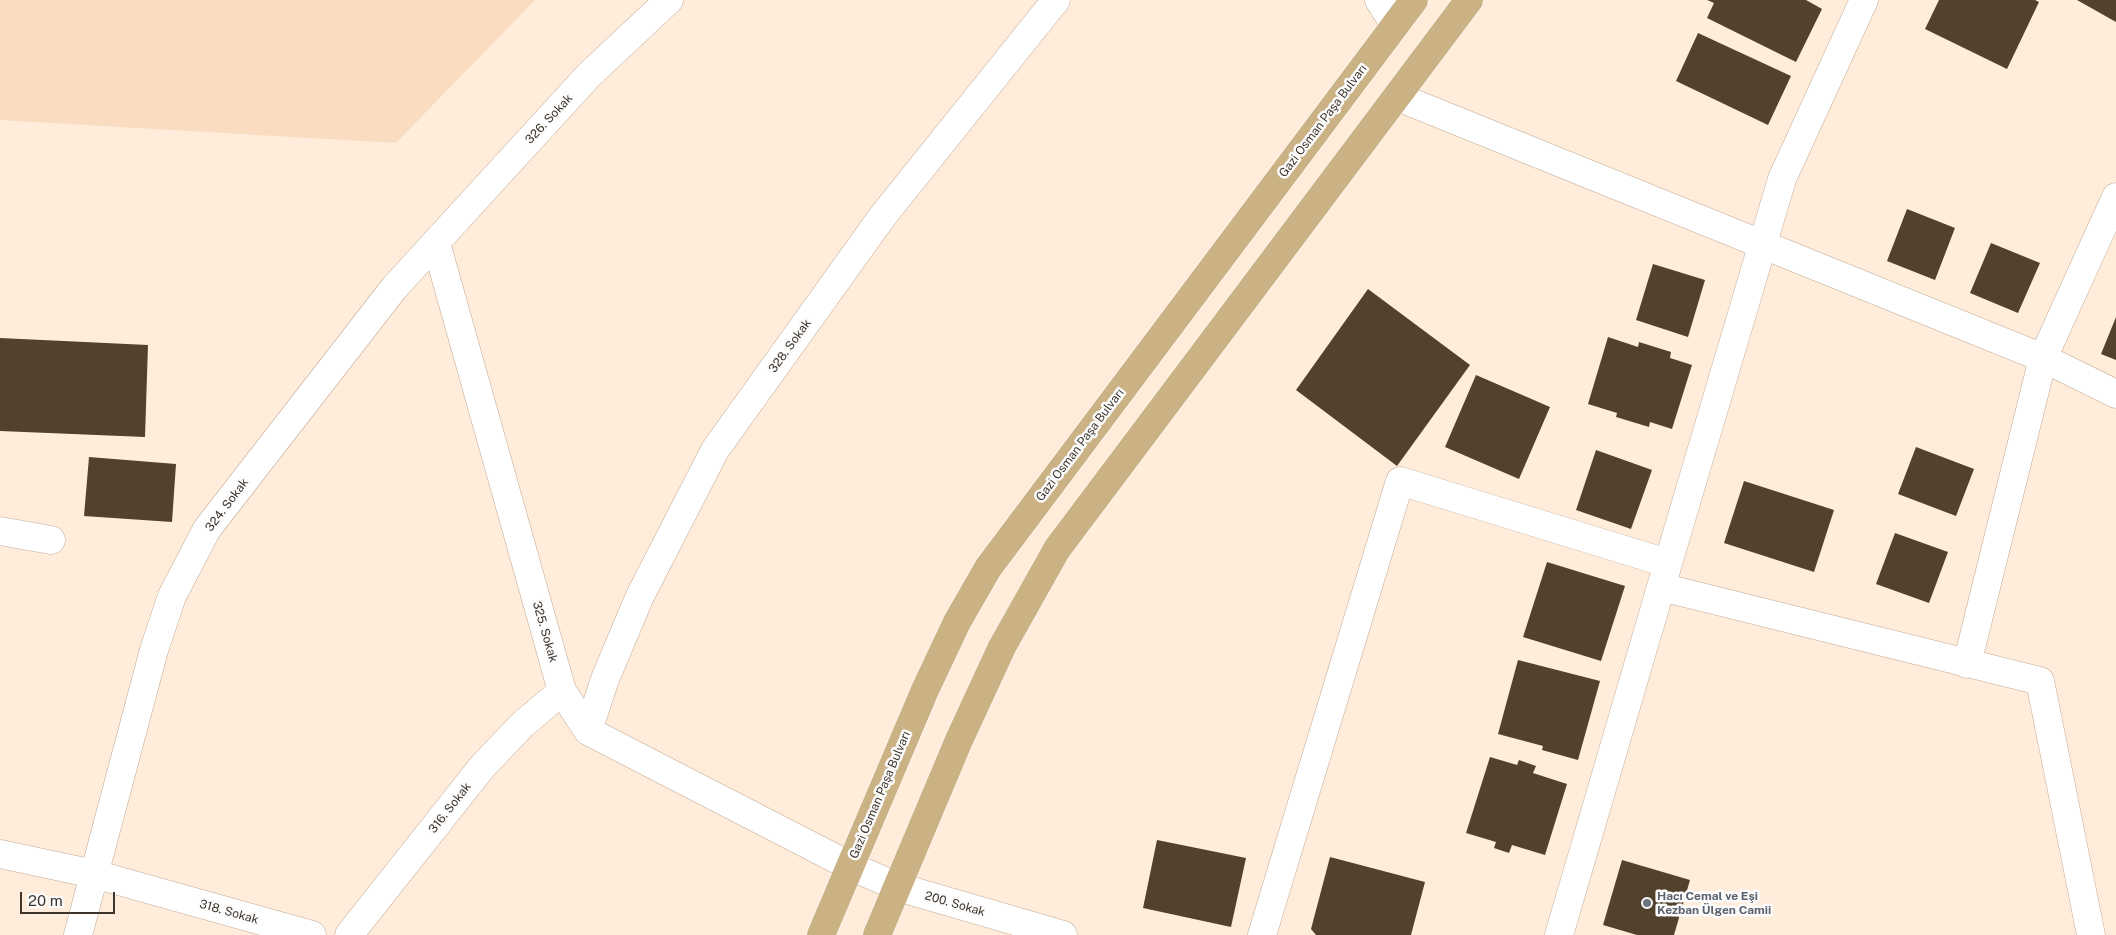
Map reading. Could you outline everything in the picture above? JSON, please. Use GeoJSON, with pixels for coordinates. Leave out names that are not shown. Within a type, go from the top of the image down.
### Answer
{"type":"FeatureCollection","features":[{"type":"Feature","properties":{"kind":"main road","name":"Gazi Osman Paşa Bulvarı"},"geometry":{"type":"LineString","coordinates":[[821,935],[945,647],[988,568],[1414,0]]}},
{"type":"Feature","properties":{"kind":"main road"},"geometry":{"type":"LineString","coordinates":[[877,935],[959,740],[998,655],[1057,549],[1469,0]]}},
{"type":"Feature","properties":{"kind":"street","name":"326. Sokak"},"geometry":{"type":"LineString","coordinates":[[436,243],[589,75],[669,0]]}},
{"type":"Feature","properties":{"kind":"street","name":"328. Sokak"},"geometry":{"type":"LineString","coordinates":[[588,732],[605,679],[640,596],[715,450],[882,217],[1056,0]]}},
{"type":"Feature","properties":{"kind":"street"},"geometry":{"type":"LineString","coordinates":[[1379,0],[1394,25]]}},
{"type":"Feature","properties":{"kind":"street"},"geometry":{"type":"LineString","coordinates":[[1559,935],[1782,179],[1864,0]]}},
{"type":"Feature","properties":{"kind":"street"},"geometry":{"type":"LineString","coordinates":[[1398,96],[2043,358],[2116,394]]}},
{"type":"Feature","properties":{"kind":"street"},"geometry":{"type":"LineString","coordinates":[[1967,664],[2043,358],[2116,196]]}},
{"type":"Feature","properties":{"kind":"street","name":"325. Sokak"},"geometry":{"type":"LineString","coordinates":[[436,243],[562,690],[588,732]]}},
{"type":"Feature","properties":{"kind":"street","name":"324. Sokak"},"geometry":{"type":"LineString","coordinates":[[78,935],[154,650],[172,596],[207,529],[394,288],[436,243]]}},
{"type":"Feature","properties":{"kind":"street"},"geometry":{"type":"LineString","coordinates":[[1262,935],[1400,481],[1664,575],[1967,664],[2040,681],[2091,935]]}},
{"type":"Feature","properties":{"kind":"street"},"geometry":{"type":"LineString","coordinates":[[0,531],[51,540]]}},
{"type":"Feature","properties":{"kind":"street","name":"316. Sokak"},"geometry":{"type":"LineString","coordinates":[[349,935],[482,767],[522,725],[562,690]]}},
{"type":"Feature","properties":{"kind":"street"},"geometry":{"type":"LineString","coordinates":[[588,732],[850,866]]}},
{"type":"Feature","properties":{"kind":"street","name":"318. Sokak"},"geometry":{"type":"LineString","coordinates":[[0,854],[94,874],[312,935]]}},
{"type":"Feature","properties":{"kind":"street","name":"200. Sokak"},"geometry":{"type":"LineString","coordinates":[[850,866],[898,887],[1063,935]]}},
{"type":"Feature","properties":{"kind":"shaded area"},"geometry":{"type":"Polygon","coordinates":[[[0,0],[535,0],[396,143],[0,120],[0,0]]]}},
{"type":"Feature","properties":{"kind":"building"},"geometry":{"type":"Polygon","coordinates":[[[1707,0],[1806,0],[1822,9],[1796,62],[1707,18],[1714,3],[1707,0]]]}},
{"type":"Feature","properties":{"kind":"building"},"geometry":{"type":"Polygon","coordinates":[[[1939,0],[2035,0],[2039,2],[2007,69],[1925,29],[1939,0]]]}},
{"type":"Feature","properties":{"kind":"building"},"geometry":{"type":"Polygon","coordinates":[[[2077,0],[2116,0],[2116,22],[2077,0]]]}},
{"type":"Feature","properties":{"kind":"building"},"geometry":{"type":"Polygon","coordinates":[[[1698,33],[1791,76],[1768,125],[1676,81],[1698,33]]]}},
{"type":"Feature","properties":{"kind":"building"},"geometry":{"type":"Polygon","coordinates":[[[1907,209],[1955,228],[1935,280],[1887,261],[1907,209]]]}},
{"type":"Feature","properties":{"kind":"building"},"geometry":{"type":"Polygon","coordinates":[[[1991,243],[2040,263],[2018,313],[1970,293],[1991,243]]]}},
{"type":"Feature","properties":{"kind":"building"},"geometry":{"type":"Polygon","coordinates":[[[1653,264],[1705,280],[1688,337],[1636,320],[1653,264]]]}},
{"type":"Feature","properties":{"kind":"building"},"geometry":{"type":"Polygon","coordinates":[[[1368,289],[1470,365],[1397,466],[1296,390],[1368,289]]]}},
{"type":"Feature","properties":{"kind":"building"},"geometry":{"type":"Polygon","coordinates":[[[2116,317],[2116,360],[2101,354],[2116,317]]]}},
{"type":"Feature","properties":{"kind":"building"},"geometry":{"type":"Polygon","coordinates":[[[1608,337],[1638,347],[1639,342],[1671,352],[1670,358],[1692,365],[1672,429],[1650,422],[1649,427],[1616,417],[1617,413],[1588,404],[1608,337]]]}},
{"type":"Feature","properties":{"kind":"building"},"geometry":{"type":"Polygon","coordinates":[[[0,338],[148,345],[145,437],[0,431],[0,338]]]}},
{"type":"Feature","properties":{"kind":"building"},"geometry":{"type":"Polygon","coordinates":[[[1476,375],[1550,407],[1519,479],[1445,447],[1476,375]]]}},
{"type":"Feature","properties":{"kind":"building"},"geometry":{"type":"Polygon","coordinates":[[[1916,447],[1974,469],[1956,516],[1898,494],[1916,447]]]}},
{"type":"Feature","properties":{"kind":"building"},"geometry":{"type":"Polygon","coordinates":[[[1596,450],[1652,470],[1631,529],[1576,510],[1596,450]]]}},
{"type":"Feature","properties":{"kind":"building"},"geometry":{"type":"Polygon","coordinates":[[[89,457],[176,464],[172,522],[84,516],[89,457]]]}},
{"type":"Feature","properties":{"kind":"building"},"geometry":{"type":"Polygon","coordinates":[[[1744,481],[1834,510],[1814,572],[1724,543],[1744,481]]]}},
{"type":"Feature","properties":{"kind":"building"},"geometry":{"type":"Polygon","coordinates":[[[1895,533],[1948,552],[1929,603],[1876,584],[1895,533]]]}},
{"type":"Feature","properties":{"kind":"building"},"geometry":{"type":"Polygon","coordinates":[[[1547,562],[1625,586],[1601,661],[1523,637],[1547,562]]]}},
{"type":"Feature","properties":{"kind":"building"},"geometry":{"type":"Polygon","coordinates":[[[1518,660],[1600,681],[1578,760],[1542,750],[1543,746],[1498,734],[1518,660]]]}},
{"type":"Feature","properties":{"kind":"building"},"geometry":{"type":"Polygon","coordinates":[[[1490,757],[1517,765],[1519,760],[1536,766],[1533,773],[1567,784],[1545,855],[1512,845],[1509,853],[1494,848],[1496,842],[1466,833],[1490,757]]]}},
{"type":"Feature","properties":{"kind":"building"},"geometry":{"type":"Polygon","coordinates":[[[1157,840],[1246,858],[1231,927],[1143,908],[1157,840]]]}},
{"type":"Feature","properties":{"kind":"building"},"geometry":{"type":"Polygon","coordinates":[[[1330,857],[1425,882],[1411,935],[1316,935],[1311,929],[1330,857]]]}},
{"type":"Feature","properties":{"kind":"building","name":"Hacı Cemal ve Eşi Kezban Ülgen Camii"},"geometry":{"type":"Polygon","coordinates":[[[1622,860],[1690,880],[1674,935],[1637,935],[1603,925],[1622,860]]]}},
{"type":"Feature","properties":{"kind":"place","name":"Hacı Cemal ve Eşi Kezban Ülgen Camii"},"geometry":{"type":"Point","coordinates":[1647,903]}}]}
